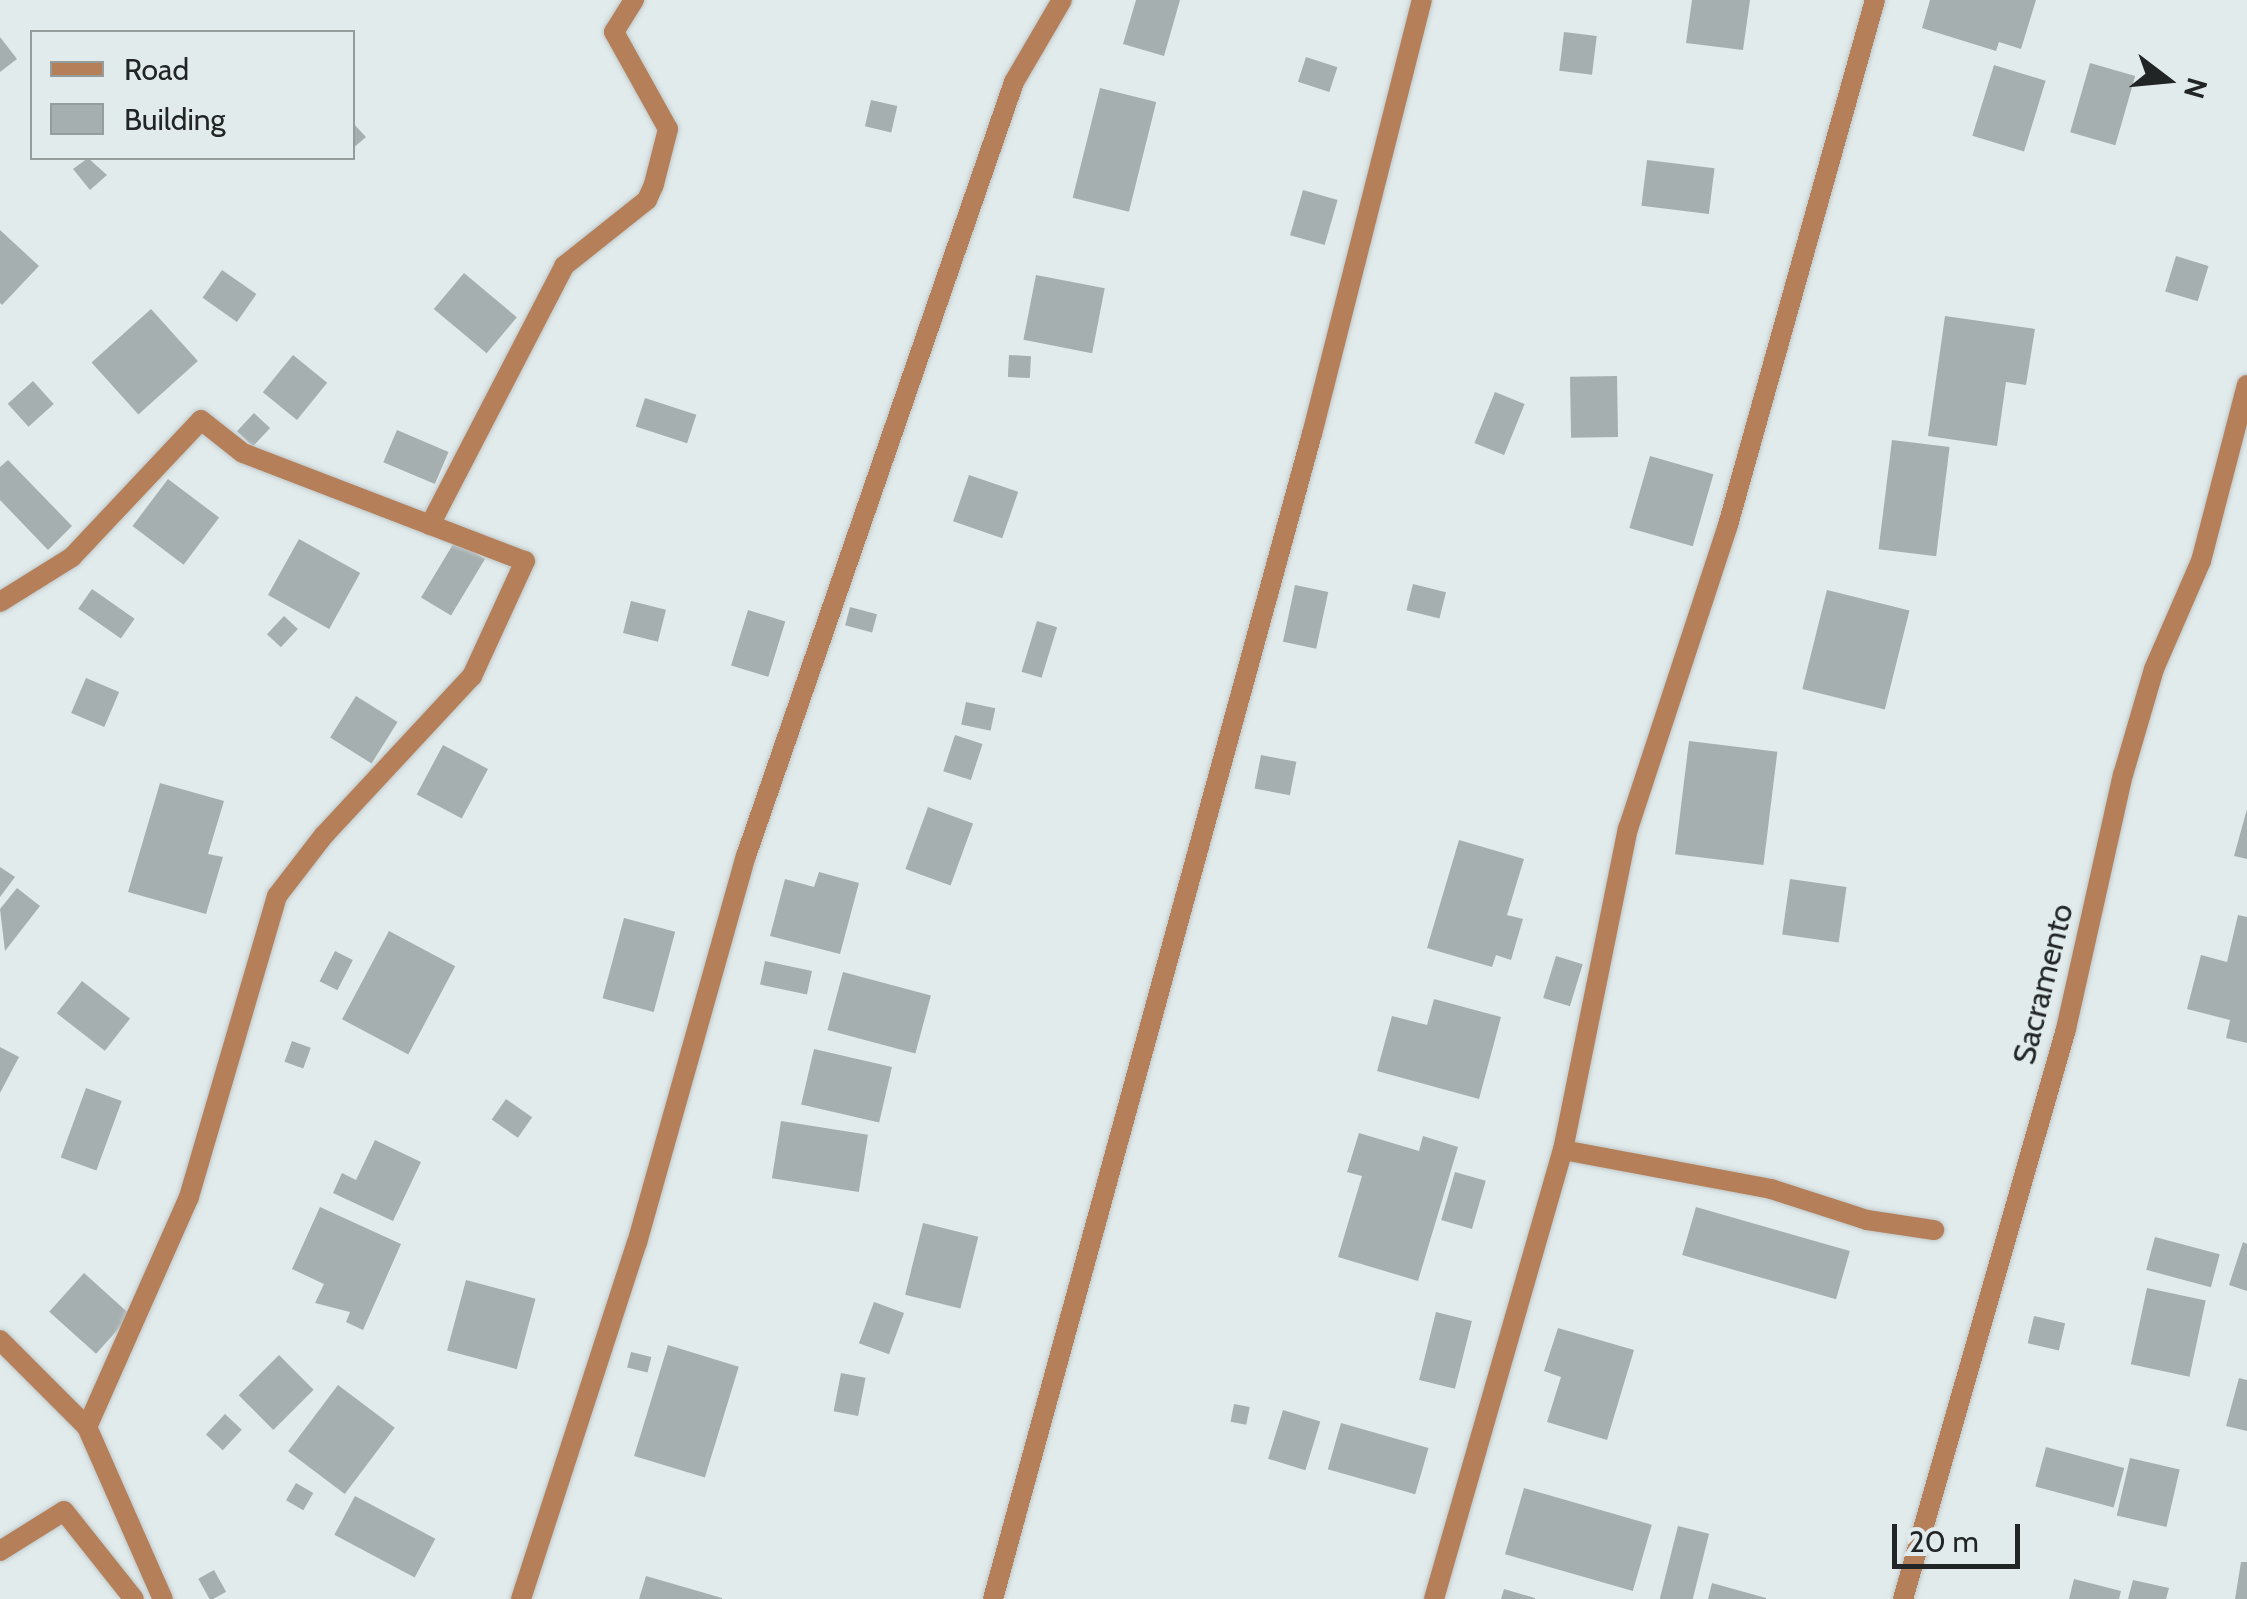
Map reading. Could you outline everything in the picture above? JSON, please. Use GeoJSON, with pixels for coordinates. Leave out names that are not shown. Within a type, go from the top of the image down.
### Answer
{"type":"FeatureCollection","features":[{"type":"Feature","properties":{"kind":"street"},"geometry":{"type":"LineString","coordinates":[[430,525],[564,266],[647,200],[654,184],[668,129],[614,32],[634,0]]}},
{"type":"Feature","properties":{"kind":"street"},"geometry":{"type":"LineString","coordinates":[[521,1599],[638,1243],[746,856],[1007,101],[1062,0]]}},
{"type":"Feature","properties":{"kind":"street"},"geometry":{"type":"LineString","coordinates":[[994,1599],[1302,473],[1422,0]]}},
{"type":"Feature","properties":{"kind":"street"},"geometry":{"type":"LineString","coordinates":[[1434,1599],[1563,1150],[1628,829],[1728,525],[1875,0]]}},
{"type":"Feature","properties":{"kind":"street","name":"Sacramento"},"geometry":{"type":"LineString","coordinates":[[1903,1599],[2066,1030],[2122,776],[2154,669],[2202,562],[2247,386]]}},
{"type":"Feature","properties":{"kind":"street"},"geometry":{"type":"LineString","coordinates":[[0,602],[72,557],[201,420],[243,454],[525,561],[472,676],[324,835],[277,896],[189,1197],[87,1427]]}},
{"type":"Feature","properties":{"kind":"street"},"geometry":{"type":"LineString","coordinates":[[1563,1150],[1754,1185],[1867,1220],[1934,1230]]}},
{"type":"Feature","properties":{"kind":"street"},"geometry":{"type":"LineString","coordinates":[[0,1340],[87,1427],[163,1599]]}},
{"type":"Feature","properties":{"kind":"street"},"geometry":{"type":"LineString","coordinates":[[0,1551],[64,1511],[134,1599]]}},
{"type":"Feature","properties":{"kind":"building"},"geometry":{"type":"Polygon","coordinates":[[[1136,0],[1180,0],[1164,56],[1123,44],[1136,0]]]}},
{"type":"Feature","properties":{"kind":"building"},"geometry":{"type":"Polygon","coordinates":[[[1692,0],[1750,0],[1743,50],[1686,43],[1692,0]]]}},
{"type":"Feature","properties":{"kind":"building"},"geometry":{"type":"Polygon","coordinates":[[[1930,0],[2036,0],[2021,49],[1999,42],[1996,51],[1922,28],[1930,0]]]}},
{"type":"Feature","properties":{"kind":"building"},"geometry":{"type":"Polygon","coordinates":[[[1564,32],[1597,36],[1592,75],[1559,71],[1564,32]]]}},
{"type":"Feature","properties":{"kind":"building"},"geometry":{"type":"Polygon","coordinates":[[[0,37],[17,59],[0,72],[0,37]]]}},
{"type":"Feature","properties":{"kind":"building"},"geometry":{"type":"Polygon","coordinates":[[[1306,57],[1337,67],[1329,92],[1298,82],[1306,57]]]}},
{"type":"Feature","properties":{"kind":"building"},"geometry":{"type":"Polygon","coordinates":[[[2090,63],[2135,76],[2115,145],[2070,132],[2090,63]]]}},
{"type":"Feature","properties":{"kind":"building"},"geometry":{"type":"Polygon","coordinates":[[[1994,65],[2046,81],[2024,152],[1972,136],[1994,65]]]}},
{"type":"Feature","properties":{"kind":"building"},"geometry":{"type":"Polygon","coordinates":[[[1100,88],[1156,102],[1129,212],[1073,198],[1100,88]]]}},
{"type":"Feature","properties":{"kind":"building"},"geometry":{"type":"Polygon","coordinates":[[[871,100],[897,106],[891,132],[865,126],[871,100]]]}},
{"type":"Feature","properties":{"kind":"building"},"geometry":{"type":"Polygon","coordinates":[[[355,125],[366,137],[355,146],[355,125]]]}},
{"type":"Feature","properties":{"kind":"building"},"geometry":{"type":"Polygon","coordinates":[[[90,160],[107,175],[90,190],[73,169],[90,160]]]}},
{"type":"Feature","properties":{"kind":"building"},"geometry":{"type":"Polygon","coordinates":[[[1647,160],[1714,168],[1709,214],[1641,206],[1647,160]]]}},
{"type":"Feature","properties":{"kind":"building"},"geometry":{"type":"Polygon","coordinates":[[[1303,190],[1338,200],[1325,245],[1290,235],[1303,190]]]}},
{"type":"Feature","properties":{"kind":"building"},"geometry":{"type":"Polygon","coordinates":[[[0,230],[39,266],[2,305],[0,303],[0,230]]]}},
{"type":"Feature","properties":{"kind":"building"},"geometry":{"type":"Polygon","coordinates":[[[2176,256],[2209,266],[2198,301],[2165,291],[2176,256]]]}},
{"type":"Feature","properties":{"kind":"building"},"geometry":{"type":"Polygon","coordinates":[[[222,270],[256,294],[237,322],[202,298],[222,270]]]}},
{"type":"Feature","properties":{"kind":"building"},"geometry":{"type":"Polygon","coordinates":[[[464,273],[517,317],[487,353],[434,309],[464,273]]]}},
{"type":"Feature","properties":{"kind":"building"},"geometry":{"type":"Polygon","coordinates":[[[1036,275],[1105,288],[1092,353],[1023,340],[1036,275]]]}},
{"type":"Feature","properties":{"kind":"building"},"geometry":{"type":"Polygon","coordinates":[[[151,309],[198,361],[138,415],[92,363],[151,309]]]}},
{"type":"Feature","properties":{"kind":"building"},"geometry":{"type":"Polygon","coordinates":[[[1945,316],[2035,329],[2026,385],[2006,382],[1997,446],[1928,436],[1945,316]]]}},
{"type":"Feature","properties":{"kind":"building"},"geometry":{"type":"Polygon","coordinates":[[[293,355],[327,383],[297,420],[263,392],[293,355]]]}},
{"type":"Feature","properties":{"kind":"building"},"geometry":{"type":"Polygon","coordinates":[[[1009,355],[1031,356],[1030,378],[1008,377],[1009,355]]]}},
{"type":"Feature","properties":{"kind":"building"},"geometry":{"type":"Polygon","coordinates":[[[1617,376],[1618,437],[1571,438],[1570,377],[1617,376]]]}},
{"type":"Feature","properties":{"kind":"building"},"geometry":{"type":"Polygon","coordinates":[[[33,381],[54,404],[28,427],[8,404],[33,381]]]}},
{"type":"Feature","properties":{"kind":"building"},"geometry":{"type":"Polygon","coordinates":[[[1495,392],[1525,404],[1504,455],[1474,443],[1495,392]]]}},
{"type":"Feature","properties":{"kind":"building"},"geometry":{"type":"Polygon","coordinates":[[[645,398],[696,415],[687,443],[636,427],[645,398]]]}},
{"type":"Feature","properties":{"kind":"building"},"geometry":{"type":"Polygon","coordinates":[[[254,413],[270,428],[253,446],[237,431],[254,413]]]}},
{"type":"Feature","properties":{"kind":"building"},"geometry":{"type":"Polygon","coordinates":[[[397,430],[449,452],[435,484],[383,462],[397,430]]]}},
{"type":"Feature","properties":{"kind":"building"},"geometry":{"type":"Polygon","coordinates":[[[1892,440],[1950,447],[1936,556],[1879,549],[1892,440]]]}},
{"type":"Feature","properties":{"kind":"building"},"geometry":{"type":"Polygon","coordinates":[[[1650,456],[1713,474],[1693,546],[1629,528],[1650,456]]]}},
{"type":"Feature","properties":{"kind":"building"},"geometry":{"type":"Polygon","coordinates":[[[8,460],[72,526],[48,550],[0,500],[0,467],[8,460]]]}},
{"type":"Feature","properties":{"kind":"building"},"geometry":{"type":"Polygon","coordinates":[[[969,475],[1018,492],[1002,538],[953,521],[969,475]]]}},
{"type":"Feature","properties":{"kind":"building"},"geometry":{"type":"Polygon","coordinates":[[[168,479],[219,518],[184,565],[132,526],[168,479]]]}},
{"type":"Feature","properties":{"kind":"building"},"geometry":{"type":"Polygon","coordinates":[[[299,539],[360,573],[329,629],[268,595],[299,539]]]}},
{"type":"Feature","properties":{"kind":"building"},"geometry":{"type":"Polygon","coordinates":[[[455,541],[485,559],[451,616],[421,598],[455,541]]]}},
{"type":"Feature","properties":{"kind":"building"},"geometry":{"type":"Polygon","coordinates":[[[1413,584],[1446,592],[1439,618],[1406,610],[1413,584]]]}},
{"type":"Feature","properties":{"kind":"building"},"geometry":{"type":"Polygon","coordinates":[[[1295,585],[1328,592],[1316,649],[1283,642],[1295,585]]]}},
{"type":"Feature","properties":{"kind":"building"},"geometry":{"type":"Polygon","coordinates":[[[92,589],[135,619],[121,638],[78,609],[92,589]]]}},
{"type":"Feature","properties":{"kind":"building"},"geometry":{"type":"Polygon","coordinates":[[[1827,590],[1909,611],[1885,710],[1802,689],[1827,590]]]}},
{"type":"Feature","properties":{"kind":"building"},"geometry":{"type":"Polygon","coordinates":[[[631,601],[666,610],[658,642],[623,633],[631,601]]]}},
{"type":"Feature","properties":{"kind":"building"},"geometry":{"type":"Polygon","coordinates":[[[850,607],[877,614],[872,633],[845,625],[850,607]]]}},
{"type":"Feature","properties":{"kind":"building"},"geometry":{"type":"Polygon","coordinates":[[[748,610],[785,621],[768,677],[731,665],[748,610]]]}},
{"type":"Feature","properties":{"kind":"building"},"geometry":{"type":"Polygon","coordinates":[[[284,616],[298,629],[281,647],[267,634],[284,616]]]}},
{"type":"Feature","properties":{"kind":"building"},"geometry":{"type":"Polygon","coordinates":[[[1037,621],[1057,627],[1042,678],[1022,672],[1037,621]]]}},
{"type":"Feature","properties":{"kind":"building"},"geometry":{"type":"Polygon","coordinates":[[[86,678],[119,692],[104,727],[71,713],[86,678]]]}},
{"type":"Feature","properties":{"kind":"building"},"geometry":{"type":"Polygon","coordinates":[[[356,696],[398,722],[372,764],[330,738],[356,696]]]}},
{"type":"Feature","properties":{"kind":"building"},"geometry":{"type":"Polygon","coordinates":[[[966,702],[995,708],[991,731],[961,724],[966,702]]]}},
{"type":"Feature","properties":{"kind":"building"},"geometry":{"type":"Polygon","coordinates":[[[955,735],[983,744],[971,780],[943,771],[955,735]]]}},
{"type":"Feature","properties":{"kind":"building"},"geometry":{"type":"Polygon","coordinates":[[[1689,741],[1777,752],[1763,865],[1675,854],[1689,741]]]}},
{"type":"Feature","properties":{"kind":"building"},"geometry":{"type":"Polygon","coordinates":[[[443,745],[488,769],[462,818],[417,794],[443,745]]]}},
{"type":"Feature","properties":{"kind":"building"},"geometry":{"type":"Polygon","coordinates":[[[1261,755],[1296,762],[1290,795],[1255,788],[1261,755]]]}},
{"type":"Feature","properties":{"kind":"building"},"geometry":{"type":"Polygon","coordinates":[[[160,783],[224,801],[208,854],[223,857],[206,914],[128,892],[160,783]]]}},
{"type":"Feature","properties":{"kind":"building"},"geometry":{"type":"Polygon","coordinates":[[[928,807],[973,823],[951,885],[905,869],[928,807]]]}},
{"type":"Feature","properties":{"kind":"building"},"geometry":{"type":"Polygon","coordinates":[[[2247,809],[2247,859],[2234,856],[2247,809]]]}},
{"type":"Feature","properties":{"kind":"building"},"geometry":{"type":"Polygon","coordinates":[[[1459,840],[1524,859],[1507,915],[1523,919],[1511,960],[1496,955],[1492,967],[1427,948],[1459,840]]]}},
{"type":"Feature","properties":{"kind":"building"},"geometry":{"type":"Polygon","coordinates":[[[0,867],[15,877],[0,897],[0,867]]]}},
{"type":"Feature","properties":{"kind":"building"},"geometry":{"type":"Polygon","coordinates":[[[819,872],[859,883],[840,954],[770,936],[785,879],[814,887],[819,872]]]}},
{"type":"Feature","properties":{"kind":"building"},"geometry":{"type":"Polygon","coordinates":[[[1790,879],[1846,887],[1839,942],[1782,934],[1790,879]]]}},
{"type":"Feature","properties":{"kind":"building"},"geometry":{"type":"Polygon","coordinates":[[[17,888],[40,906],[5,951],[0,909],[17,888]]]}},
{"type":"Feature","properties":{"kind":"building"},"geometry":{"type":"Polygon","coordinates":[[[2238,915],[2247,917],[2247,1043],[2226,1038],[2230,1020],[2187,1009],[2201,955],[2227,962],[2238,915]]]}},
{"type":"Feature","properties":{"kind":"building"},"geometry":{"type":"Polygon","coordinates":[[[624,918],[675,932],[654,1012],[603,998],[624,918]]]}},
{"type":"Feature","properties":{"kind":"building"},"geometry":{"type":"Polygon","coordinates":[[[389,931],[455,966],[408,1055],[342,1019],[389,931]]]}},
{"type":"Feature","properties":{"kind":"building"},"geometry":{"type":"Polygon","coordinates":[[[335,951],[353,960],[337,990],[320,981],[335,951]]]}},
{"type":"Feature","properties":{"kind":"building"},"geometry":{"type":"Polygon","coordinates":[[[1556,956],[1583,964],[1570,1006],[1543,998],[1556,956]]]}},
{"type":"Feature","properties":{"kind":"building"},"geometry":{"type":"Polygon","coordinates":[[[765,961],[812,971],[807,994],[760,984],[765,961]]]}},
{"type":"Feature","properties":{"kind":"building"},"geometry":{"type":"Polygon","coordinates":[[[843,972],[931,996],[915,1054],[827,1030],[843,972]]]}},
{"type":"Feature","properties":{"kind":"building"},"geometry":{"type":"Polygon","coordinates":[[[82,981],[130,1019],[105,1051],[57,1013],[82,981]]]}},
{"type":"Feature","properties":{"kind":"building"},"geometry":{"type":"Polygon","coordinates":[[[1434,999],[1501,1017],[1479,1099],[1377,1071],[1392,1016],[1427,1025],[1434,999]]]}},
{"type":"Feature","properties":{"kind":"building"},"geometry":{"type":"Polygon","coordinates":[[[292,1041],[311,1048],[303,1069],[284,1062],[292,1041]]]}},
{"type":"Feature","properties":{"kind":"building"},"geometry":{"type":"Polygon","coordinates":[[[0,1047],[19,1057],[0,1093],[0,1047]]]}},
{"type":"Feature","properties":{"kind":"building"},"geometry":{"type":"Polygon","coordinates":[[[814,1049],[892,1067],[879,1123],[801,1105],[814,1049]]]}},
{"type":"Feature","properties":{"kind":"building"},"geometry":{"type":"Polygon","coordinates":[[[86,1088],[122,1101],[96,1171],[61,1158],[86,1088]]]}},
{"type":"Feature","properties":{"kind":"building"},"geometry":{"type":"Polygon","coordinates":[[[506,1099],[532,1117],[518,1138],[492,1119],[506,1099]]]}},
{"type":"Feature","properties":{"kind":"building"},"geometry":{"type":"Polygon","coordinates":[[[781,1121],[868,1135],[859,1192],[772,1178],[781,1121]]]}},
{"type":"Feature","properties":{"kind":"building"},"geometry":{"type":"Polygon","coordinates":[[[1359,1133],[1419,1151],[1423,1136],[1458,1147],[1418,1281],[1338,1257],[1362,1176],[1347,1172],[1359,1133]]]}},
{"type":"Feature","properties":{"kind":"building"},"geometry":{"type":"Polygon","coordinates":[[[375,1140],[421,1162],[393,1221],[333,1193],[342,1173],[356,1180],[375,1140]]]}},
{"type":"Feature","properties":{"kind":"building"},"geometry":{"type":"Polygon","coordinates":[[[1455,1172],[1486,1181],[1472,1229],[1441,1220],[1455,1172]]]}},
{"type":"Feature","properties":{"kind":"building"},"geometry":{"type":"Polygon","coordinates":[[[320,1207],[401,1244],[363,1330],[346,1322],[350,1312],[315,1303],[324,1284],[292,1269],[320,1207]]]}},
{"type":"Feature","properties":{"kind":"building"},"geometry":{"type":"Polygon","coordinates":[[[1696,1207],[1850,1251],[1836,1299],[1682,1255],[1696,1207]]]}},
{"type":"Feature","properties":{"kind":"building"},"geometry":{"type":"Polygon","coordinates":[[[923,1223],[978,1237],[960,1309],[905,1295],[923,1223]]]}},
{"type":"Feature","properties":{"kind":"building"},"geometry":{"type":"Polygon","coordinates":[[[2155,1237],[2220,1254],[2211,1287],[2146,1270],[2155,1237]]]}},
{"type":"Feature","properties":{"kind":"building"},"geometry":{"type":"Polygon","coordinates":[[[2243,1242],[2247,1244],[2247,1291],[2229,1285],[2243,1242]]]}},
{"type":"Feature","properties":{"kind":"building"},"geometry":{"type":"Polygon","coordinates":[[[84,1273],[131,1315],[96,1354],[49,1312],[84,1273]]]}},
{"type":"Feature","properties":{"kind":"building"},"geometry":{"type":"Polygon","coordinates":[[[466,1280],[536,1299],[517,1369],[447,1351],[466,1280]]]}},
{"type":"Feature","properties":{"kind":"building"},"geometry":{"type":"Polygon","coordinates":[[[2147,1288],[2206,1300],[2189,1377],[2131,1364],[2147,1288]]]}},
{"type":"Feature","properties":{"kind":"building"},"geometry":{"type":"Polygon","coordinates":[[[874,1302],[904,1313],[889,1354],[859,1343],[874,1302]]]}},
{"type":"Feature","properties":{"kind":"building"},"geometry":{"type":"Polygon","coordinates":[[[1436,1312],[1472,1321],[1455,1389],[1419,1380],[1436,1312]]]}},
{"type":"Feature","properties":{"kind":"building"},"geometry":{"type":"Polygon","coordinates":[[[2034,1316],[2065,1323],[2059,1350],[2028,1343],[2034,1316]]]}},
{"type":"Feature","properties":{"kind":"building"},"geometry":{"type":"Polygon","coordinates":[[[1558,1328],[1634,1350],[1607,1440],[1547,1422],[1561,1377],[1544,1371],[1558,1328]]]}},
{"type":"Feature","properties":{"kind":"building"},"geometry":{"type":"Polygon","coordinates":[[[668,1345],[739,1367],[705,1478],[634,1456],[668,1345]]]}},
{"type":"Feature","properties":{"kind":"building"},"geometry":{"type":"Polygon","coordinates":[[[631,1352],[651,1357],[648,1373],[627,1368],[631,1352]]]}},
{"type":"Feature","properties":{"kind":"building"},"geometry":{"type":"Polygon","coordinates":[[[279,1355],[314,1390],[273,1430],[239,1395],[279,1355]]]}},
{"type":"Feature","properties":{"kind":"building"},"geometry":{"type":"Polygon","coordinates":[[[841,1373],[866,1378],[858,1416],[834,1411],[841,1373]]]}},
{"type":"Feature","properties":{"kind":"building"},"geometry":{"type":"Polygon","coordinates":[[[2239,1378],[2247,1380],[2247,1431],[2226,1426],[2239,1378]]]}},
{"type":"Feature","properties":{"kind":"building"},"geometry":{"type":"Polygon","coordinates":[[[338,1385],[395,1428],[345,1494],[288,1451],[338,1385]]]}},
{"type":"Feature","properties":{"kind":"building"},"geometry":{"type":"Polygon","coordinates":[[[1234,1404],[1250,1407],[1246,1425],[1231,1422],[1234,1404]]]}},
{"type":"Feature","properties":{"kind":"building"},"geometry":{"type":"Polygon","coordinates":[[[1283,1410],[1320,1421],[1305,1470],[1268,1459],[1283,1410]]]}},
{"type":"Feature","properties":{"kind":"building"},"geometry":{"type":"Polygon","coordinates":[[[225,1414],[242,1430],[223,1450],[206,1434],[225,1414]]]}},
{"type":"Feature","properties":{"kind":"building"},"geometry":{"type":"Polygon","coordinates":[[[1341,1423],[1428,1448],[1415,1494],[1328,1469],[1341,1423]]]}},
{"type":"Feature","properties":{"kind":"building"},"geometry":{"type":"Polygon","coordinates":[[[2046,1447],[2124,1468],[2114,1508],[2035,1487],[2046,1447]]]}},
{"type":"Feature","properties":{"kind":"building"},"geometry":{"type":"Polygon","coordinates":[[[2130,1458],[2180,1469],[2166,1527],[2117,1515],[2130,1458]]]}},
{"type":"Feature","properties":{"kind":"building"},"geometry":{"type":"Polygon","coordinates":[[[296,1483],[313,1493],[303,1510],[286,1500],[296,1483]]]}},
{"type":"Feature","properties":{"kind":"building"},"geometry":{"type":"Polygon","coordinates":[[[1524,1488],[1652,1525],[1633,1591],[1505,1554],[1524,1488]]]}},
{"type":"Feature","properties":{"kind":"building"},"geometry":{"type":"Polygon","coordinates":[[[355,1496],[435,1539],[415,1578],[334,1535],[355,1496]]]}},
{"type":"Feature","properties":{"kind":"building"},"geometry":{"type":"Polygon","coordinates":[[[1678,1526],[1709,1534],[1693,1599],[1660,1599],[1678,1526]]]}},
{"type":"Feature","properties":{"kind":"building"},"geometry":{"type":"Polygon","coordinates":[[[2241,1562],[2247,1562],[2247,1599],[2235,1599],[2241,1562]]]}},
{"type":"Feature","properties":{"kind":"building"},"geometry":{"type":"Polygon","coordinates":[[[214,1570],[226,1592],[209,1599],[198,1579],[214,1570]]]}},
{"type":"Feature","properties":{"kind":"building"},"geometry":{"type":"Polygon","coordinates":[[[646,1576],[722,1598],[722,1599],[639,1599],[646,1576]]]}},
{"type":"Feature","properties":{"kind":"building"},"geometry":{"type":"Polygon","coordinates":[[[2074,1579],[2121,1591],[2119,1599],[2069,1599],[2074,1579]]]}},
{"type":"Feature","properties":{"kind":"building"},"geometry":{"type":"Polygon","coordinates":[[[2133,1580],[2169,1588],[2166,1599],[2128,1599],[2133,1580]]]}},
{"type":"Feature","properties":{"kind":"building"},"geometry":{"type":"Polygon","coordinates":[[[1712,1583],[1766,1598],[1766,1599],[1708,1599],[1712,1583]]]}},
{"type":"Feature","properties":{"kind":"building"},"geometry":{"type":"Polygon","coordinates":[[[1504,1589],[1535,1598],[1535,1599],[1501,1599],[1504,1589]]]}}]}
